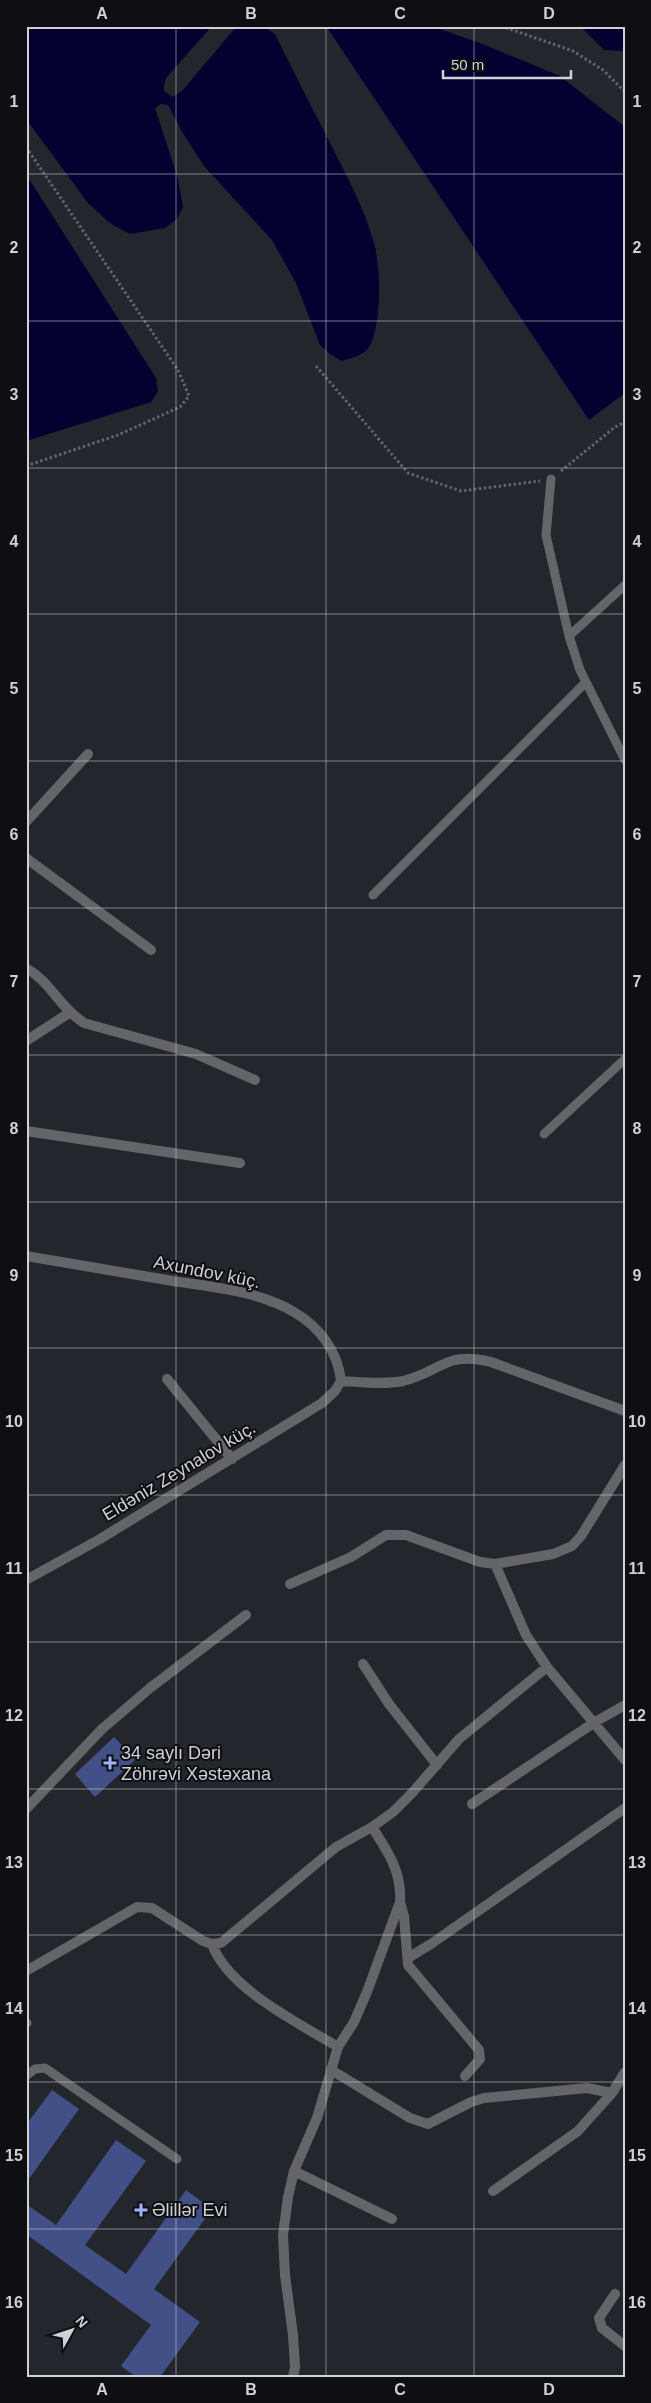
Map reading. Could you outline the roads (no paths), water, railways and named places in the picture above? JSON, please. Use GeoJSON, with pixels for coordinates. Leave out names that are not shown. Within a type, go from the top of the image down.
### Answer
{"type":"FeatureCollection","features":[{"type":"Feature","properties":{"kind":"street"},"geometry":{"type":"LineString","coordinates":[[26,822],[88,754]]}},
{"type":"Feature","properties":{"kind":"street"},"geometry":{"type":"LineString","coordinates":[[26,858],[151,950]]}},
{"type":"Feature","properties":{"kind":"street"},"geometry":{"type":"LineString","coordinates":[[26,968],[38,974],[69,1013],[84,1023],[196,1054],[255,1080]]}},
{"type":"Feature","properties":{"kind":"street"},"geometry":{"type":"LineString","coordinates":[[26,1041],[69,1013]]}},
{"type":"Feature","properties":{"kind":"street"},"geometry":{"type":"LineString","coordinates":[[26,1131],[240,1163]]}},
{"type":"Feature","properties":{"kind":"street","name":"Axundov küç."},"geometry":{"type":"LineString","coordinates":[[26,1256],[215,1288],[280,1305],[296,1313],[315,1329],[331,1347],[339,1366],[341,1381]]}},
{"type":"Feature","properties":{"kind":"street"},"geometry":{"type":"LineString","coordinates":[[341,1381],[403,1381],[426,1373],[451,1359],[471,1357],[500,1365],[625,1411]]}},
{"type":"Feature","properties":{"kind":"street"},"geometry":{"type":"LineString","coordinates":[[167,1379],[232,1459]]}},
{"type":"Feature","properties":{"kind":"street","name":"Eldəniz Zeynalov küç."},"geometry":{"type":"LineString","coordinates":[[26,1580],[100,1539],[322,1403],[335,1391],[341,1381]]}},
{"type":"Feature","properties":{"kind":"street"},"geometry":{"type":"LineString","coordinates":[[290,1584],[350,1557],[386,1535],[406,1534],[480,1562],[496,1564],[554,1554],[572,1546],[581,1536],[625,1465]]}},
{"type":"Feature","properties":{"kind":"street"},"geometry":{"type":"LineString","coordinates":[[496,1564],[526,1635],[547,1667],[625,1760]]}},
{"type":"Feature","properties":{"kind":"street"},"geometry":{"type":"LineString","coordinates":[[26,1809],[102,1729],[150,1688],[246,1615]]}},
{"type":"Feature","properties":{"kind":"street"},"geometry":{"type":"LineString","coordinates":[[362,1664],[389,1704],[437,1765]]}},
{"type":"Feature","properties":{"kind":"street"},"geometry":{"type":"LineString","coordinates":[[26,1971],[136,1906],[152,1908],[203,1941],[212,1944],[221,1943],[336,1847],[372,1827],[412,1793],[459,1739],[547,1667]]}},
{"type":"Feature","properties":{"kind":"street"},"geometry":{"type":"LineString","coordinates":[[472,1804],[595,1722],[625,1706]]}},
{"type":"Feature","properties":{"kind":"street"},"geometry":{"type":"LineString","coordinates":[[408,1958],[432,1944],[625,1808]]}},
{"type":"Feature","properties":{"kind":"street"},"geometry":{"type":"LineString","coordinates":[[294,2377],[294,2335],[285,2275],[283,2235],[288,2196],[294,2171],[317,2118],[333,2071],[338,2048],[354,2022],[367,1992],[400,1902],[401,1887],[395,1864],[372,1827]]}},
{"type":"Feature","properties":{"kind":"street"},"geometry":{"type":"LineString","coordinates":[[400,1902],[404,1916],[408,1965],[478,2050],[480,2059],[465,2076]]}},
{"type":"Feature","properties":{"kind":"street"},"geometry":{"type":"LineString","coordinates":[[212,1944],[218,1959],[228,1972],[247,1990],[338,2048]]}},
{"type":"Feature","properties":{"kind":"street"},"geometry":{"type":"LineString","coordinates":[[333,2071],[410,2118],[428,2124],[471,2102],[484,2098],[587,2088],[612,2093]]}},
{"type":"Feature","properties":{"kind":"street"},"geometry":{"type":"LineString","coordinates":[[492,2191],[578,2132],[612,2093],[625,2072]]}},
{"type":"Feature","properties":{"kind":"street"},"geometry":{"type":"LineString","coordinates":[[294,2171],[392,2219]]}},
{"type":"Feature","properties":{"kind":"street"},"geometry":{"type":"LineString","coordinates":[[615,2294],[599,2318],[602,2328],[625,2346]]}},
{"type":"Feature","properties":{"kind":"lane"},"geometry":{"type":"LineString","coordinates":[[551,479],[546,535],[569,636],[586,682],[625,760]]}},
{"type":"Feature","properties":{"kind":"lane"},"geometry":{"type":"LineString","coordinates":[[569,636],[625,585]]}},
{"type":"Feature","properties":{"kind":"lane"},"geometry":{"type":"LineString","coordinates":[[373,895],[586,682]]}},
{"type":"Feature","properties":{"kind":"lane"},"geometry":{"type":"LineString","coordinates":[[544,1134],[625,1059]]}},
{"type":"Feature","properties":{"kind":"lane"},"geometry":{"type":"LineString","coordinates":[[26,2076],[35,2069],[45,2068],[177,2159]]}},
{"type":"Feature","properties":{"kind":"place","name":"34 saylı Dəri Zöhrəvi Xəstəxana"},"geometry":{"type":"Point","coordinates":[110,1763]}},
{"type":"Feature","properties":{"kind":"place","name":"Əlillər Evi"},"geometry":{"type":"Point","coordinates":[141,2210]}}]}
